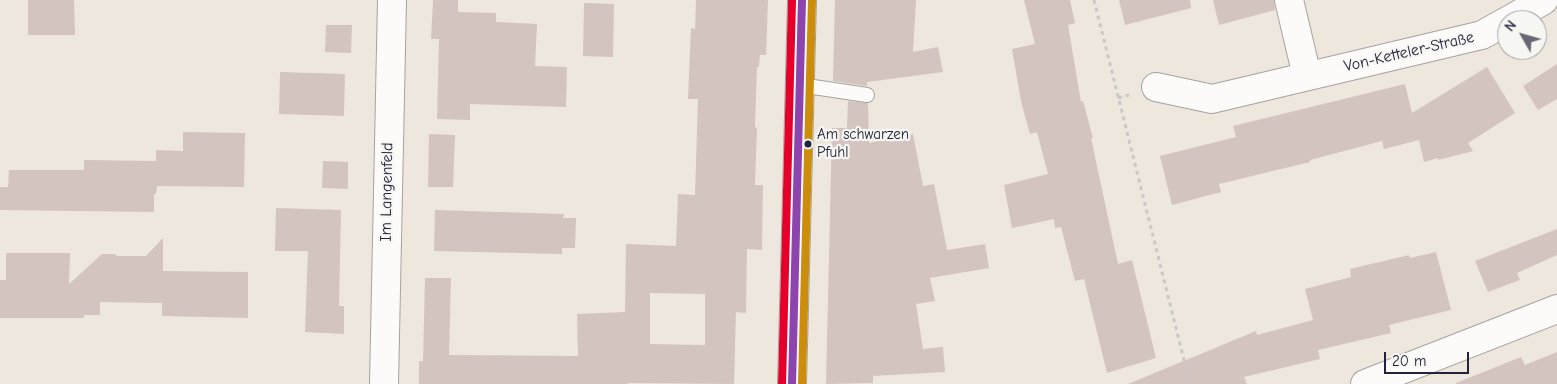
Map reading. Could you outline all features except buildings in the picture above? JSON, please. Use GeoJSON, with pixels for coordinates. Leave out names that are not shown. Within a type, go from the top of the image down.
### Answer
{"type":"FeatureCollection","features":[{"type":"Feature","properties":{"kind":"street","name":"Im Langenfeld"},"geometry":{"type":"LineString","coordinates":[[384,384],[392,0]]}},
{"type":"Feature","properties":{"kind":"street"},"geometry":{"type":"LineString","coordinates":[[792,384],[802,0]]}},
{"type":"Feature","properties":{"kind":"street"},"geometry":{"type":"LineString","coordinates":[[1289,0],[1307,76]]}},
{"type":"Feature","properties":{"kind":"street","name":"Von-Ketteler-Straße"},"geometry":{"type":"LineString","coordinates":[[1526,10],[1544,0]]}},
{"type":"Feature","properties":{"kind":"street","name":"Von-Ketteler-Straße"},"geometry":{"type":"LineString","coordinates":[[1156,87],[1212,99],[1482,35],[1497,26]]}},
{"type":"Feature","properties":{"kind":"street"},"geometry":{"type":"LineString","coordinates":[[1366,384],[1557,309]]}},
{"type":"Feature","properties":{"kind":"lane"},"geometry":{"type":"LineString","coordinates":[[800,85],[867,95]]}},
{"type":"Feature","properties":{"kind":"path"},"geometry":{"type":"LineString","coordinates":[[1094,0],[1190,384]]}},
{"type":"Feature","properties":{"kind":"transit line"},"geometry":{"type":"LineString","coordinates":[[782,384],[792,0]]}},
{"type":"Feature","properties":{"kind":"transit line"},"geometry":{"type":"LineString","coordinates":[[792,384],[802,0]]}},
{"type":"Feature","properties":{"kind":"transit line"},"geometry":{"type":"LineString","coordinates":[[802,384],[812,0]]}},
{"type":"Feature","properties":{"kind":"place","name":"Am schwarzen Pfuhl"},"geometry":{"type":"Point","coordinates":[808,144]}}]}
